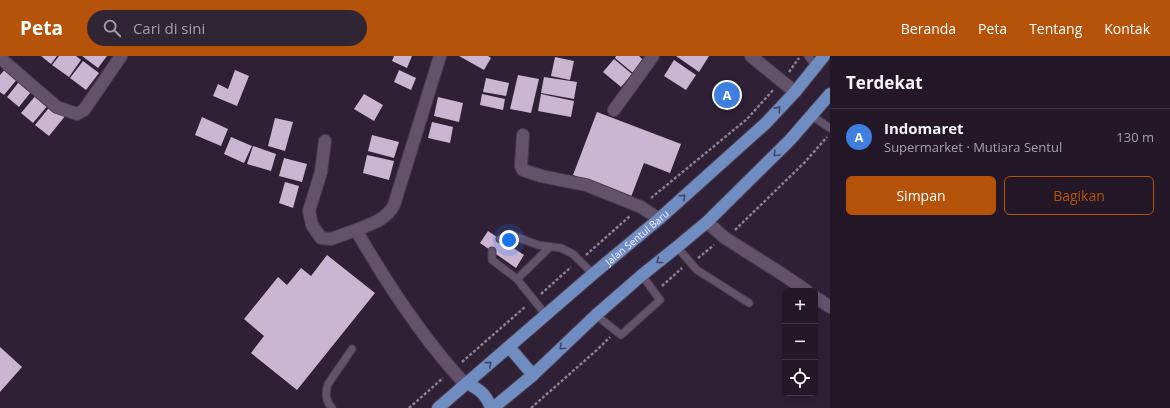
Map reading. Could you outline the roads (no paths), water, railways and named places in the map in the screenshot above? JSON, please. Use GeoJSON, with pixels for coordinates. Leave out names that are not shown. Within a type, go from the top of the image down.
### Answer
{"type":"FeatureCollection","features":[{"type":"Feature","properties":{"kind":"main road","name":"Jalan Sentul Baru"},"geometry":{"type":"LineString","coordinates":[[438,408],[659,219],[766,123],[795,92],[824,56]]}},
{"type":"Feature","properties":{"kind":"main road"},"geometry":{"type":"LineString","coordinates":[[466,384],[479,390],[488,398],[492,408],[533,375],[596,315],[642,275],[707,222],[790,140],[830,94]]}},
{"type":"Feature","properties":{"kind":"main road"},"geometry":{"type":"LineString","coordinates":[[508,347],[533,375]]}},
{"type":"Feature","properties":{"kind":"street"},"geometry":{"type":"LineString","coordinates":[[0,58],[57,107],[77,114],[84,110],[121,56]]}},
{"type":"Feature","properties":{"kind":"street"},"geometry":{"type":"LineString","coordinates":[[325,141],[321,172],[309,211],[312,225],[321,238],[331,239],[356,230],[385,217],[390,213],[394,205],[440,56]]}},
{"type":"Feature","properties":{"kind":"street"},"geometry":{"type":"LineString","coordinates":[[614,110],[653,56]]}},
{"type":"Feature","properties":{"kind":"street"},"geometry":{"type":"LineString","coordinates":[[751,56],[795,92]]}},
{"type":"Feature","properties":{"kind":"street"},"geometry":{"type":"LineString","coordinates":[[523,135],[521,166],[524,170],[541,176],[586,185],[641,207],[659,219]]}},
{"type":"Feature","properties":{"kind":"street"},"geometry":{"type":"LineString","coordinates":[[707,222],[725,238],[803,288]]}},
{"type":"Feature","properties":{"kind":"street"},"geometry":{"type":"LineString","coordinates":[[356,230],[377,265],[425,336],[452,371],[466,384]]}},
{"type":"Feature","properties":{"kind":"street"},"geometry":{"type":"LineString","coordinates":[[818,299],[830,307]]}},
{"type":"Feature","properties":{"kind":"lane"},"geometry":{"type":"LineString","coordinates":[[808,56],[816,66]]}},
{"type":"Feature","properties":{"kind":"lane"},"geometry":{"type":"LineString","coordinates":[[812,116],[830,128]]}},
{"type":"Feature","properties":{"kind":"lane"},"geometry":{"type":"LineString","coordinates":[[500,239],[509,234],[538,245],[561,248],[572,254],[593,274]]}},
{"type":"Feature","properties":{"kind":"lane"},"geometry":{"type":"LineString","coordinates":[[518,279],[550,247]]}},
{"type":"Feature","properties":{"kind":"lane"},"geometry":{"type":"LineString","coordinates":[[677,247],[697,270],[750,303]]}},
{"type":"Feature","properties":{"kind":"lane"},"geometry":{"type":"LineString","coordinates":[[492,251],[492,260],[518,279],[546,315]]}},
{"type":"Feature","properties":{"kind":"lane"},"geometry":{"type":"LineString","coordinates":[[596,315],[621,336],[660,300],[642,275]]}},
{"type":"Feature","properties":{"kind":"lane"},"geometry":{"type":"LineString","coordinates":[[332,408],[326,399],[326,390],[328,384],[352,348]]}},
{"type":"Feature","properties":{"kind":"place","name":"Indomaret"},"geometry":{"type":"Point","coordinates":[727,95]}}]}
